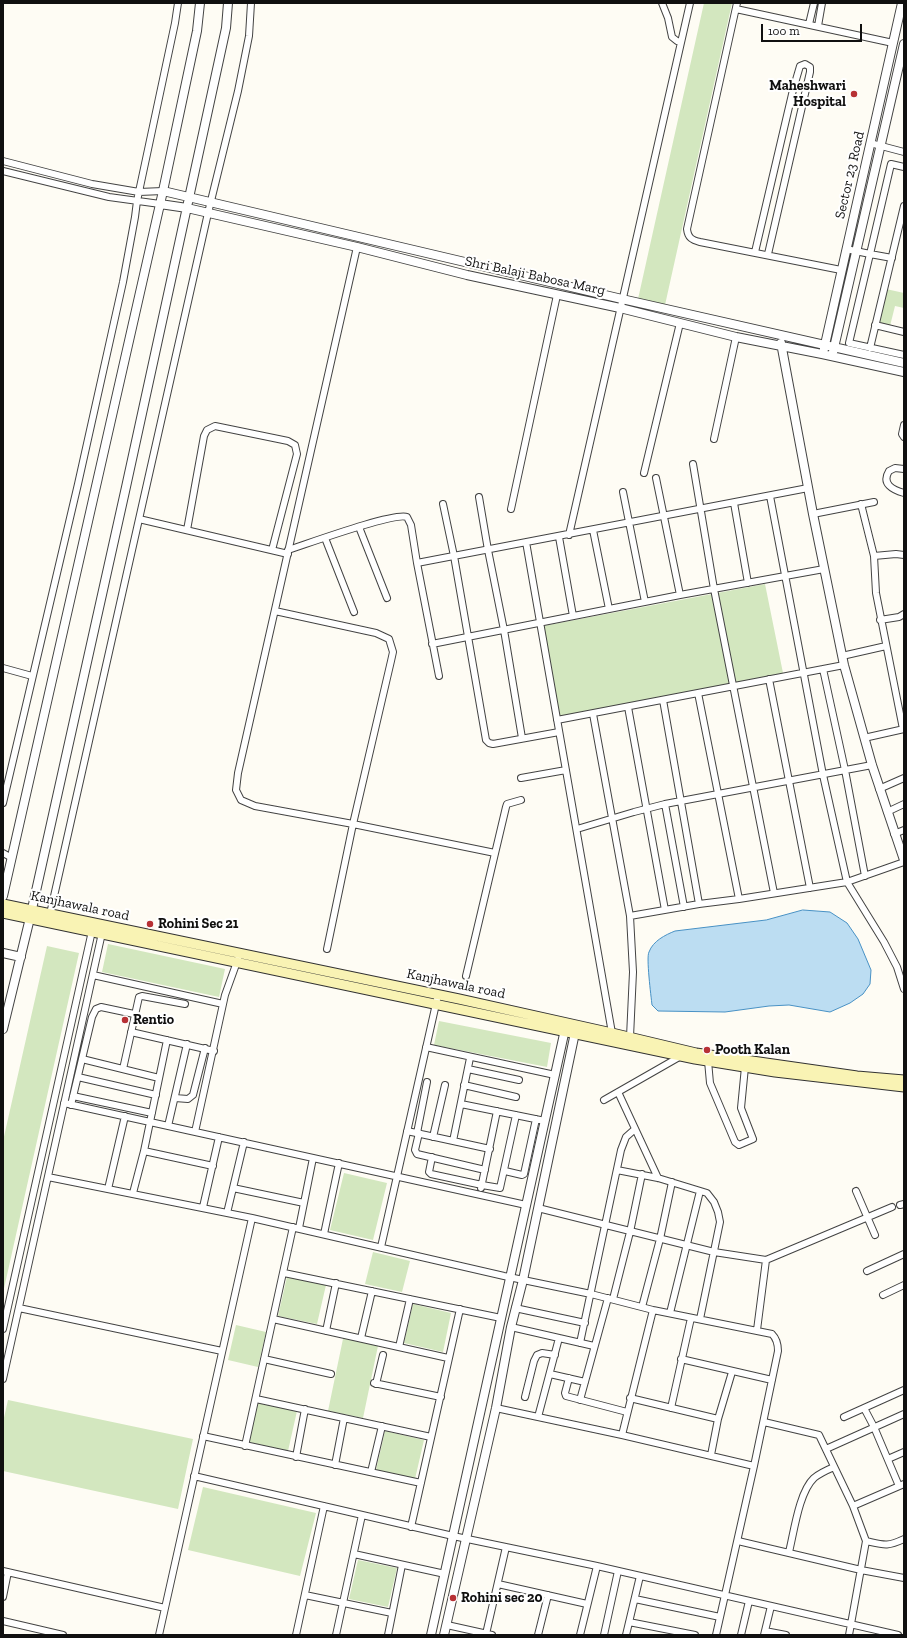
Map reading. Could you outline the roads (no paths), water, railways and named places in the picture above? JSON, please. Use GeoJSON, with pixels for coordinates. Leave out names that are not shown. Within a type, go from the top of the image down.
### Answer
{"type":"FeatureCollection","features":[{"type":"Feature","properties":{"kind":"main road","name":"Kanjhawala road"},"geometry":{"type":"LineString","coordinates":[[3,904],[31,914],[92,931],[438,994],[566,1027]]}},
{"type":"Feature","properties":{"kind":"main road","name":"Kanjhawala road"},"geometry":{"type":"LineString","coordinates":[[3,913],[50,914],[436,1004],[576,1029],[681,1056],[856,1083],[904,1087]]}},
{"type":"Feature","properties":{"kind":"main road","name":"Kanjhawala road"},"geometry":{"type":"LineString","coordinates":[[576,1029],[612,1033],[700,1054],[857,1076],[904,1080]]}},
{"type":"Feature","properties":{"kind":"street"},"geometry":{"type":"LineString","coordinates":[[3,803],[78,484],[123,282],[137,201],[176,23],[178,3]]}},
{"type":"Feature","properties":{"kind":"street"},"geometry":{"type":"LineString","coordinates":[[3,896],[163,191],[196,31],[200,3]]}},
{"type":"Feature","properties":{"kind":"street"},"geometry":{"type":"LineString","coordinates":[[3,1029],[31,914],[190,197],[226,28],[228,3]]}},
{"type":"Feature","properties":{"kind":"street"},"geometry":{"type":"LineString","coordinates":[[50,914],[208,213],[238,91],[249,36],[251,3]]}},
{"type":"Feature","properties":{"kind":"street"},"geometry":{"type":"LineString","coordinates":[[662,3],[668,18],[672,37],[677,42],[681,42]]}},
{"type":"Feature","properties":{"kind":"street"},"geometry":{"type":"LineString","coordinates":[[569,535],[690,3]]}},
{"type":"Feature","properties":{"kind":"street"},"geometry":{"type":"LineString","coordinates":[[810,24],[814,3]]}},
{"type":"Feature","properties":{"kind":"street"},"geometry":{"type":"LineString","coordinates":[[818,26],[822,3]]}},
{"type":"Feature","properties":{"kind":"street","name":"Sector 23 Road"},"geometry":{"type":"LineString","coordinates":[[822,354],[902,3]]}},
{"type":"Feature","properties":{"kind":"street"},"geometry":{"type":"LineString","coordinates":[[841,270],[694,240],[688,234],[687,229],[737,6],[893,43]]}},
{"type":"Feature","properties":{"kind":"street","name":"Sector 23 Road"},"geometry":{"type":"LineString","coordinates":[[832,356],[904,44]]}},
{"type":"Feature","properties":{"kind":"street"},"geometry":{"type":"LineString","coordinates":[[755,252],[793,90],[800,66],[805,64],[810,69],[768,254]]}},
{"type":"Feature","properties":{"kind":"street"},"geometry":{"type":"LineString","coordinates":[[793,90],[805,92]]}},
{"type":"Feature","properties":{"kind":"street"},"geometry":{"type":"LineString","coordinates":[[870,143],[904,152]]}},
{"type":"Feature","properties":{"kind":"street"},"geometry":{"type":"LineString","coordinates":[[3,161],[92,184],[139,192],[163,191]]}},
{"type":"Feature","properties":{"kind":"street"},"geometry":{"type":"LineString","coordinates":[[775,164],[788,166]]}},
{"type":"Feature","properties":{"kind":"street"},"geometry":{"type":"LineString","coordinates":[[904,167],[891,164],[849,343],[904,355]]}},
{"type":"Feature","properties":{"kind":"street"},"geometry":{"type":"LineString","coordinates":[[3,171],[109,197],[160,204]]}},
{"type":"Feature","properties":{"kind":"street","name":"Shri Balaji Babosa Marg"},"geometry":{"type":"LineString","coordinates":[[163,191],[622,299],[904,363]]}},
{"type":"Feature","properties":{"kind":"street","name":"Shri Balaji Babosa Marg"},"geometry":{"type":"LineString","coordinates":[[160,204],[187,208],[357,247],[467,276],[620,308],[736,337],[904,372]]}},
{"type":"Feature","properties":{"kind":"street"},"geometry":{"type":"LineString","coordinates":[[870,348],[904,206]]}},
{"type":"Feature","properties":{"kind":"street"},"geometry":{"type":"LineString","coordinates":[[357,247],[238,773],[236,783],[237,794],[241,800],[255,806],[495,852]]}},
{"type":"Feature","properties":{"kind":"street"},"geometry":{"type":"LineString","coordinates":[[846,249],[892,258]]}},
{"type":"Feature","properties":{"kind":"street"},"geometry":{"type":"LineString","coordinates":[[511,509],[557,295]]}},
{"type":"Feature","properties":{"kind":"street"},"geometry":{"type":"LineString","coordinates":[[644,473],[680,323]]}},
{"type":"Feature","properties":{"kind":"street"},"geometry":{"type":"LineString","coordinates":[[875,325],[904,332]]}},
{"type":"Feature","properties":{"kind":"street"},"geometry":{"type":"LineString","coordinates":[[630,916],[847,882],[904,861],[879,789],[843,661],[813,514],[779,334]]}},
{"type":"Feature","properties":{"kind":"street"},"geometry":{"type":"LineString","coordinates":[[714,439],[736,337]]}},
{"type":"Feature","properties":{"kind":"street"},"geometry":{"type":"LineString","coordinates":[[904,424],[902,434],[904,437]]}},
{"type":"Feature","properties":{"kind":"street"},"geometry":{"type":"LineString","coordinates":[[187,530],[202,444],[207,430],[216,426],[288,441],[295,445],[297,454],[272,550]]}},
{"type":"Feature","properties":{"kind":"street"},"geometry":{"type":"LineString","coordinates":[[693,464],[714,589],[774,893]]}},
{"type":"Feature","properties":{"kind":"street"},"geometry":{"type":"LineString","coordinates":[[904,469],[895,468],[889,471],[886,480],[887,485],[891,488],[904,493]]}},
{"type":"Feature","properties":{"kind":"street"},"geometry":{"type":"LineString","coordinates":[[656,478],[680,595]]}},
{"type":"Feature","properties":{"kind":"street"},"geometry":{"type":"LineString","coordinates":[[417,563],[700,510],[808,488]]}},
{"type":"Feature","properties":{"kind":"street"},"geometry":{"type":"LineString","coordinates":[[623,492],[645,602]]}},
{"type":"Feature","properties":{"kind":"street"},"geometry":{"type":"LineString","coordinates":[[770,496],[824,775],[847,882],[887,948],[904,988]]}},
{"type":"Feature","properties":{"kind":"street"},"geometry":{"type":"LineString","coordinates":[[479,497],[504,630],[522,738]]}},
{"type":"Feature","properties":{"kind":"street"},"geometry":{"type":"LineString","coordinates":[[813,514],[874,502]]}},
{"type":"Feature","properties":{"kind":"street"},"geometry":{"type":"LineString","coordinates":[[734,503],[748,583]]}},
{"type":"Feature","properties":{"kind":"street"},"geometry":{"type":"LineString","coordinates":[[443,504],[469,637],[486,740],[493,744],[559,732]]}},
{"type":"Feature","properties":{"kind":"street"},"geometry":{"type":"LineString","coordinates":[[860,504],[874,556],[876,593],[880,620],[904,729],[864,738]]}},
{"type":"Feature","properties":{"kind":"street"},"geometry":{"type":"LineString","coordinates":[[139,519],[272,550],[288,552],[359,527],[397,517],[408,517],[411,525],[438,676]]}},
{"type":"Feature","properties":{"kind":"street"},"geometry":{"type":"LineString","coordinates":[[359,527],[387,598]]}},
{"type":"Feature","properties":{"kind":"street"},"geometry":{"type":"LineString","coordinates":[[593,530],[609,609]]}},
{"type":"Feature","properties":{"kind":"street"},"geometry":{"type":"LineString","coordinates":[[559,537],[573,616]]}},
{"type":"Feature","properties":{"kind":"street"},"geometry":{"type":"LineString","coordinates":[[325,538],[354,612]]}},
{"type":"Feature","properties":{"kind":"street"},"geometry":{"type":"LineString","coordinates":[[526,542],[612,1033]]}},
{"type":"Feature","properties":{"kind":"street"},"geometry":{"type":"LineString","coordinates":[[874,556],[896,554],[904,556]]}},
{"type":"Feature","properties":{"kind":"street"},"geometry":{"type":"LineString","coordinates":[[432,644],[680,595],[824,569]]}},
{"type":"Feature","properties":{"kind":"street"},"geometry":{"type":"LineString","coordinates":[[275,611],[386,636],[391,642],[393,652],[353,824],[327,949]]}},
{"type":"Feature","properties":{"kind":"street"},"geometry":{"type":"LineString","coordinates":[[880,620],[898,617],[904,614]]}},
{"type":"Feature","properties":{"kind":"street"},"geometry":{"type":"LineString","coordinates":[[557,720],[823,669],[886,646]]}},
{"type":"Feature","properties":{"kind":"street"},"geometry":{"type":"LineString","coordinates":[[3,668],[32,676]]}},
{"type":"Feature","properties":{"kind":"street"},"geometry":{"type":"LineString","coordinates":[[823,669],[845,770],[865,876]]}},
{"type":"Feature","properties":{"kind":"street"},"geometry":{"type":"LineString","coordinates":[[769,679],[810,888]]}},
{"type":"Feature","properties":{"kind":"street"},"geometry":{"type":"LineString","coordinates":[[698,693],[739,899]]}},
{"type":"Feature","properties":{"kind":"street"},"geometry":{"type":"LineString","coordinates":[[663,700],[699,904]]}},
{"type":"Feature","properties":{"kind":"street"},"geometry":{"type":"LineString","coordinates":[[628,707],[665,910]]}},
{"type":"Feature","properties":{"kind":"street"},"geometry":{"type":"LineString","coordinates":[[593,714],[611,819],[630,916],[633,972],[630,1037]]}},
{"type":"Feature","properties":{"kind":"street"},"geometry":{"type":"LineString","coordinates":[[577,829],[665,804],[872,765]]}},
{"type":"Feature","properties":{"kind":"street"},"geometry":{"type":"LineString","coordinates":[[521,778],[566,770]]}},
{"type":"Feature","properties":{"kind":"street"},"geometry":{"type":"LineString","coordinates":[[879,789],[904,778]]}},
{"type":"Feature","properties":{"kind":"street"},"geometry":{"type":"LineString","coordinates":[[466,976],[506,805],[521,800]]}},
{"type":"Feature","properties":{"kind":"street"},"geometry":{"type":"LineString","coordinates":[[665,804],[684,907]]}},
{"type":"Feature","properties":{"kind":"street"},"geometry":{"type":"LineString","coordinates":[[887,812],[904,804]]}},
{"type":"Feature","properties":{"kind":"street"},"geometry":{"type":"LineString","coordinates":[[894,834],[904,830]]}},
{"type":"Feature","properties":{"kind":"street"},"geometry":{"type":"LineString","coordinates":[[3,853],[12,858]]}},
{"type":"Feature","properties":{"kind":"street"},"geometry":{"type":"LineString","coordinates":[[3,1329],[92,931]]}},
{"type":"Feature","properties":{"kind":"street"},"geometry":{"type":"LineString","coordinates":[[3,1379],[102,933]]}},
{"type":"Feature","properties":{"kind":"street"},"geometry":{"type":"LineString","coordinates":[[3,953],[21,957]]}},
{"type":"Feature","properties":{"kind":"street"},"geometry":{"type":"LineString","coordinates":[[195,1132],[223,1004],[238,957]]}},
{"type":"Feature","properties":{"kind":"street"},"geometry":{"type":"LineString","coordinates":[[93,975],[223,1004]]}},
{"type":"Feature","properties":{"kind":"street"},"geometry":{"type":"LineString","coordinates":[[381,1247],[438,994]]}},
{"type":"Feature","properties":{"kind":"street"},"geometry":{"type":"LineString","coordinates":[[123,1069],[134,1014],[138,1000],[141,996],[185,1004]]}},
{"type":"Feature","properties":{"kind":"street"},"geometry":{"type":"LineString","coordinates":[[71,1105],[92,1017],[96,1009],[101,1007],[134,1014]]}},
{"type":"Feature","properties":{"kind":"street"},"geometry":{"type":"LineString","coordinates":[[431,1635],[566,1027]]}},
{"type":"Feature","properties":{"kind":"street"},"geometry":{"type":"LineString","coordinates":[[444,1635],[496,1408],[515,1308],[576,1029]]}},
{"type":"Feature","properties":{"kind":"street"},"geometry":{"type":"LineString","coordinates":[[131,1032],[214,1050]]}},
{"type":"Feature","properties":{"kind":"street"},"geometry":{"type":"LineString","coordinates":[[133,1193],[144,1151],[167,1040]]}},
{"type":"Feature","properties":{"kind":"street"},"geometry":{"type":"LineString","coordinates":[[168,1126],[187,1044]]}},
{"type":"Feature","properties":{"kind":"street"},"geometry":{"type":"LineString","coordinates":[[426,1047],[470,1058],[556,1075]]}},
{"type":"Feature","properties":{"kind":"street"},"geometry":{"type":"LineString","coordinates":[[175,1098],[188,1099],[193,1095],[205,1048]]}},
{"type":"Feature","properties":{"kind":"street"},"geometry":{"type":"LineString","coordinates":[[604,1100],[681,1056]]}},
{"type":"Feature","properties":{"kind":"street"},"geometry":{"type":"LineString","coordinates":[[453,1141],[470,1058]]}},
{"type":"Feature","properties":{"kind":"street"},"geometry":{"type":"LineString","coordinates":[[82,1059],[159,1078]]}},
{"type":"Feature","properties":{"kind":"street"},"geometry":{"type":"LineString","coordinates":[[708,1061],[711,1086],[736,1142],[739,1145],[753,1139],[741,1108],[745,1067]]}},
{"type":"Feature","properties":{"kind":"street"},"geometry":{"type":"LineString","coordinates":[[468,1069],[519,1080]]}},
{"type":"Feature","properties":{"kind":"street"},"geometry":{"type":"LineString","coordinates":[[78,1077],[156,1095]]}},
{"type":"Feature","properties":{"kind":"street"},"geometry":{"type":"LineString","coordinates":[[426,1082],[415,1152],[485,1170]]}},
{"type":"Feature","properties":{"kind":"street"},"geometry":{"type":"LineString","coordinates":[[433,1136],[445,1085]]}},
{"type":"Feature","properties":{"kind":"street"},"geometry":{"type":"LineString","coordinates":[[464,1085],[516,1097]]}},
{"type":"Feature","properties":{"kind":"street"},"geometry":{"type":"LineString","coordinates":[[618,1092],[658,1178]]}},
{"type":"Feature","properties":{"kind":"street"},"geometry":{"type":"LineString","coordinates":[[73,1096],[152,1113]]}},
{"type":"Feature","properties":{"kind":"street"},"geometry":{"type":"LineString","coordinates":[[64,1103],[526,1205]]}},
{"type":"Feature","properties":{"kind":"street"},"geometry":{"type":"LineString","coordinates":[[460,1104],[545,1121]]}},
{"type":"Feature","properties":{"kind":"street"},"geometry":{"type":"LineString","coordinates":[[480,1194],[497,1111]]}},
{"type":"Feature","properties":{"kind":"street"},"geometry":{"type":"LineString","coordinates":[[432,1157],[430,1174],[482,1186],[500,1188],[505,1171],[516,1115]]}},
{"type":"Feature","properties":{"kind":"street"},"geometry":{"type":"LineString","coordinates":[[108,1189],[125,1116]]}},
{"type":"Feature","properties":{"kind":"street"},"geometry":{"type":"LineString","coordinates":[[505,1171],[522,1175],[524,1174],[536,1119]]}},
{"type":"Feature","properties":{"kind":"street"},"geometry":{"type":"LineString","coordinates":[[580,1343],[624,1142],[629,1133],[635,1129]]}},
{"type":"Feature","properties":{"kind":"street"},"geometry":{"type":"LineString","coordinates":[[407,1131],[490,1149]]}},
{"type":"Feature","properties":{"kind":"street"},"geometry":{"type":"LineString","coordinates":[[203,1207],[219,1137]]}},
{"type":"Feature","properties":{"kind":"street"},"geometry":{"type":"LineString","coordinates":[[227,1213],[244,1142]]}},
{"type":"Feature","properties":{"kind":"street"},"geometry":{"type":"LineString","coordinates":[[144,1151],[213,1166]]}},
{"type":"Feature","properties":{"kind":"street"},"geometry":{"type":"LineString","coordinates":[[245,1446],[284,1273],[304,1203],[313,1158]]}},
{"type":"Feature","properties":{"kind":"street"},"geometry":{"type":"LineString","coordinates":[[324,1234],[339,1163]]}},
{"type":"Feature","properties":{"kind":"street"},"geometry":{"type":"LineString","coordinates":[[617,1170],[642,1174],[672,1182],[707,1193],[712,1198],[718,1212],[720,1222],[700,1319]]}},
{"type":"Feature","properties":{"kind":"street"},"geometry":{"type":"LineString","coordinates":[[580,1400],[594,1346],[630,1232],[642,1174]]}},
{"type":"Feature","properties":{"kind":"street"},"geometry":{"type":"LineString","coordinates":[[48,1177],[203,1207],[522,1280],[591,1294],[653,1310],[772,1334],[776,1338],[778,1344],[772,1380],[738,1541],[716,1635]]}},
{"type":"Feature","properties":{"kind":"street"},"geometry":{"type":"LineString","coordinates":[[642,1307],[660,1239],[672,1182]]}},
{"type":"Feature","properties":{"kind":"street"},"geometry":{"type":"LineString","coordinates":[[233,1188],[304,1203]]}},
{"type":"Feature","properties":{"kind":"street"},"geometry":{"type":"LineString","coordinates":[[670,1313],[688,1246],[700,1191]]}},
{"type":"Feature","properties":{"kind":"street"},"geometry":{"type":"LineString","coordinates":[[856,1192],[875,1235]]}},
{"type":"Feature","properties":{"kind":"street"},"geometry":{"type":"LineString","coordinates":[[538,1208],[605,1226],[714,1252],[766,1260],[892,1207]]}},
{"type":"Feature","properties":{"kind":"street"},"geometry":{"type":"LineString","coordinates":[[159,1635],[252,1218]]}},
{"type":"Feature","properties":{"kind":"street"},"geometry":{"type":"LineString","coordinates":[[867,1271],[904,1254]]}},
{"type":"Feature","properties":{"kind":"street"},"geometry":{"type":"LineString","coordinates":[[757,1330],[766,1260]]}},
{"type":"Feature","properties":{"kind":"street"},"geometry":{"type":"LineString","coordinates":[[284,1273],[501,1318]]}},
{"type":"Feature","properties":{"kind":"street"},"geometry":{"type":"LineString","coordinates":[[326,1331],[336,1283]]}},
{"type":"Feature","properties":{"kind":"street"},"geometry":{"type":"LineString","coordinates":[[883,1295],[904,1285]]}},
{"type":"Feature","properties":{"kind":"street"},"geometry":{"type":"LineString","coordinates":[[361,1338],[372,1291]]}},
{"type":"Feature","properties":{"kind":"street"},"geometry":{"type":"LineString","coordinates":[[399,1347],[410,1298]]}},
{"type":"Feature","properties":{"kind":"street"},"geometry":{"type":"LineString","coordinates":[[19,1308],[222,1351]]}},
{"type":"Feature","properties":{"kind":"street"},"geometry":{"type":"LineString","coordinates":[[515,1308],[584,1323]]}},
{"type":"Feature","properties":{"kind":"street"},"geometry":{"type":"LineString","coordinates":[[411,1527],[460,1309]]}},
{"type":"Feature","properties":{"kind":"street"},"geometry":{"type":"LineString","coordinates":[[622,1435],[653,1310]]}},
{"type":"Feature","properties":{"kind":"street"},"geometry":{"type":"LineString","coordinates":[[671,1408],[691,1318]]}},
{"type":"Feature","properties":{"kind":"street"},"geometry":{"type":"LineString","coordinates":[[273,1320],[448,1358]]}},
{"type":"Feature","properties":{"kind":"street"},"geometry":{"type":"LineString","coordinates":[[511,1328],[594,1346]]}},
{"type":"Feature","properties":{"kind":"street"},"geometry":{"type":"LineString","coordinates":[[538,1417],[559,1338]]}},
{"type":"Feature","properties":{"kind":"street"},"geometry":{"type":"LineString","coordinates":[[525,1397],[534,1361],[537,1355],[542,1353],[555,1355]]}},
{"type":"Feature","properties":{"kind":"street"},"geometry":{"type":"LineString","coordinates":[[383,1355],[375,1384],[441,1397]]}},
{"type":"Feature","properties":{"kind":"street"},"geometry":{"type":"LineString","coordinates":[[264,1359],[331,1374]]}},
{"type":"Feature","properties":{"kind":"street"},"geometry":{"type":"LineString","coordinates":[[681,1359],[772,1380]]}},
{"type":"Feature","properties":{"kind":"street"},"geometry":{"type":"LineString","coordinates":[[711,1456],[718,1419],[732,1372]]}},
{"type":"Feature","properties":{"kind":"street"},"geometry":{"type":"LineString","coordinates":[[550,1374],[585,1382]]}},
{"type":"Feature","properties":{"kind":"street"},"geometry":{"type":"LineString","coordinates":[[568,1378],[566,1395],[570,1398],[627,1412]]}},
{"type":"Feature","properties":{"kind":"street"},"geometry":{"type":"LineString","coordinates":[[844,1417],[904,1390]]}},
{"type":"Feature","properties":{"kind":"street"},"geometry":{"type":"LineString","coordinates":[[630,1398],[718,1419]]}},
{"type":"Feature","properties":{"kind":"street"},"geometry":{"type":"LineString","coordinates":[[256,1399],[431,1437]]}},
{"type":"Feature","properties":{"kind":"street"},"geometry":{"type":"LineString","coordinates":[[496,1408],[622,1435],[754,1466]]}},
{"type":"Feature","properties":{"kind":"street"},"geometry":{"type":"LineString","coordinates":[[853,1506],[902,1485],[864,1408]]}},
{"type":"Feature","properties":{"kind":"street"},"geometry":{"type":"LineString","coordinates":[[296,1457],[305,1409]]}},
{"type":"Feature","properties":{"kind":"street"},"geometry":{"type":"LineString","coordinates":[[826,1449],[904,1414]]}},
{"type":"Feature","properties":{"kind":"street"},"geometry":{"type":"LineString","coordinates":[[335,1465],[344,1418]]}},
{"type":"Feature","properties":{"kind":"street"},"geometry":{"type":"LineString","coordinates":[[764,1422],[819,1435],[853,1506],[866,1541],[849,1635]]}},
{"type":"Feature","properties":{"kind":"street"},"geometry":{"type":"LineString","coordinates":[[371,1472],[382,1426]]}},
{"type":"Feature","properties":{"kind":"street"},"geometry":{"type":"LineString","coordinates":[[203,1436],[421,1483]]}},
{"type":"Feature","properties":{"kind":"street"},"geometry":{"type":"LineString","coordinates":[[888,1459],[904,1452]]}},
{"type":"Feature","properties":{"kind":"street"},"geometry":{"type":"LineString","coordinates":[[790,1552],[803,1494],[808,1484],[815,1477],[834,1468]]}},
{"type":"Feature","properties":{"kind":"street"},"geometry":{"type":"LineString","coordinates":[[194,1476],[411,1527],[597,1566],[851,1624],[876,1632],[898,1635]]}},
{"type":"Feature","properties":{"kind":"street"},"geometry":{"type":"LineString","coordinates":[[296,1635],[324,1506]]}},
{"type":"Feature","properties":{"kind":"street"},"geometry":{"type":"LineString","coordinates":[[336,1635],[362,1515]]}},
{"type":"Feature","properties":{"kind":"street"},"geometry":{"type":"LineString","coordinates":[[866,1541],[886,1545],[904,1539]]}},
{"type":"Feature","properties":{"kind":"street"},"geometry":{"type":"LineString","coordinates":[[738,1541],[790,1552],[861,1570],[904,1578]]}},
{"type":"Feature","properties":{"kind":"street"},"geometry":{"type":"LineString","coordinates":[[447,1625],[489,1634],[506,1547]]}},
{"type":"Feature","properties":{"kind":"street"},"geometry":{"type":"LineString","coordinates":[[354,1554],[445,1574]]}},
{"type":"Feature","properties":{"kind":"street"},"geometry":{"type":"LineString","coordinates":[[388,1635],[402,1565]]}},
{"type":"Feature","properties":{"kind":"street"},"geometry":{"type":"LineString","coordinates":[[580,1635],[597,1566]]}},
{"type":"Feature","properties":{"kind":"street"},"geometry":{"type":"LineString","coordinates":[[604,1635],[618,1571]]}},
{"type":"Feature","properties":{"kind":"street"},"geometry":{"type":"LineString","coordinates":[[3,1597],[6,1572],[165,1608]]}},
{"type":"Feature","properties":{"kind":"street"},"geometry":{"type":"LineString","coordinates":[[626,1635],[640,1576]]}},
{"type":"Feature","properties":{"kind":"street"},"geometry":{"type":"LineString","coordinates":[[498,1584],[588,1604]]}},
{"type":"Feature","properties":{"kind":"street"},"geometry":{"type":"LineString","coordinates":[[305,1594],[392,1613]]}},
{"type":"Feature","properties":{"kind":"street"},"geometry":{"type":"LineString","coordinates":[[538,1635],[548,1595]]}},
{"type":"Feature","properties":{"kind":"street"},"geometry":{"type":"LineString","coordinates":[[635,1599],[720,1616]]}},
{"type":"Feature","properties":{"kind":"street"},"geometry":{"type":"LineString","coordinates":[[741,1635],[749,1601]]}},
{"type":"Feature","properties":{"kind":"street"},"geometry":{"type":"LineString","coordinates":[[771,1606],[765,1633],[786,1635]]}},
{"type":"Feature","properties":{"kind":"street"},"geometry":{"type":"LineString","coordinates":[[3,1621],[63,1635]]}},
{"type":"Feature","properties":{"kind":"street"},"geometry":{"type":"LineString","coordinates":[[629,1622],[666,1632],[691,1635]]}},
{"type":"Feature","properties":{"kind":"water"},"geometry":{"type":"Polygon","coordinates":[[[803,910],[830,912],[847,923],[858,939],[871,970],[870,984],[863,994],[850,1003],[830,1012],[789,1005],[725,1012],[658,1011],[652,1005],[648,955],[653,945],[663,937],[675,931],[766,920],[803,910]]]}},
{"type":"Feature","properties":{"kind":"place","name":"Maheshwari Hospital"},"geometry":{"type":"Point","coordinates":[854,94]}},
{"type":"Feature","properties":{"kind":"place","name":"Rohini Sec 21"},"geometry":{"type":"Point","coordinates":[150,924]}},
{"type":"Feature","properties":{"kind":"place","name":"Rentio"},"geometry":{"type":"Point","coordinates":[125,1020]}},
{"type":"Feature","properties":{"kind":"place","name":"Pooth Kalan"},"geometry":{"type":"Point","coordinates":[707,1050]}},
{"type":"Feature","properties":{"kind":"place","name":"Rohini sec 20"},"geometry":{"type":"Point","coordinates":[453,1598]}}]}
